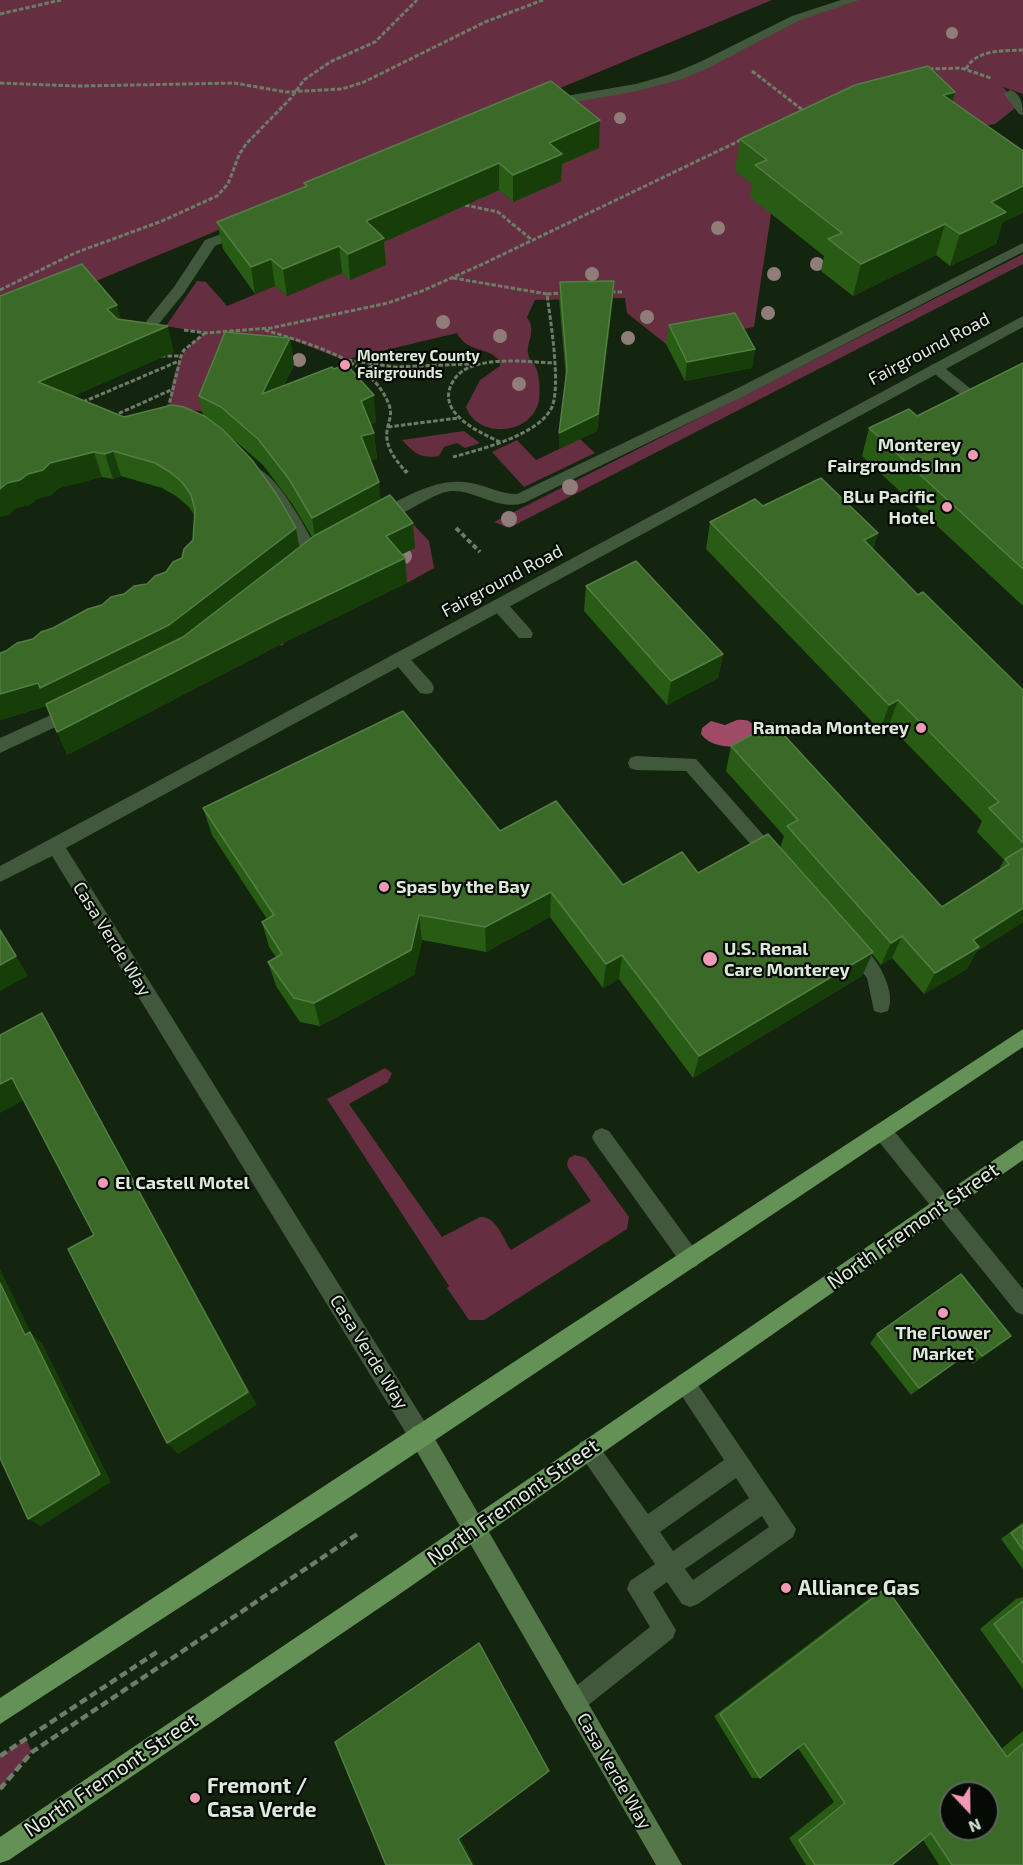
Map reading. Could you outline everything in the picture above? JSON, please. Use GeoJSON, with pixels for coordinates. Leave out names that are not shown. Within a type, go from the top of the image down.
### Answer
{"type":"FeatureCollection","features":[{"type":"Feature","properties":{"kind":"main road"},"geometry":{"type":"LineString","coordinates":[[0,1712],[883,1132],[1023,1037]]}},
{"type":"Feature","properties":{"kind":"main road","name":"North Fremont Street"},"geometry":{"type":"LineString","coordinates":[[0,1851],[386,1590],[1023,1149]]}},
{"type":"Feature","properties":{"kind":"main road","name":"Casa Verde Way"},"geometry":{"type":"LineString","coordinates":[[420,1435],[573,1702],[670,1865]]}},
{"type":"Feature","properties":{"kind":"street"},"geometry":{"type":"LineString","coordinates":[[536,108],[547,103],[658,82],[704,65],[796,18],[853,0]]}},
{"type":"Feature","properties":{"kind":"street"},"geometry":{"type":"LineString","coordinates":[[1010,94],[1023,111]]}},
{"type":"Feature","properties":{"kind":"street"},"geometry":{"type":"LineString","coordinates":[[153,322],[179,290],[210,243],[253,225]]}},
{"type":"Feature","properties":{"kind":"street"},"geometry":{"type":"LineString","coordinates":[[363,526],[425,494],[450,486],[471,488],[501,499],[519,499],[737,394],[1023,247]]}},
{"type":"Feature","properties":{"kind":"street","name":"Fairground Road"},"geometry":{"type":"LineString","coordinates":[[0,875],[1023,321]]}},
{"type":"Feature","properties":{"kind":"street"},"geometry":{"type":"LineString","coordinates":[[936,368],[976,400]]}},
{"type":"Feature","properties":{"kind":"street"},"geometry":{"type":"LineString","coordinates":[[245,462],[275,491],[298,527],[312,555]]}},
{"type":"Feature","properties":{"kind":"street"},"geometry":{"type":"LineString","coordinates":[[297,566],[326,547]]}},
{"type":"Feature","properties":{"kind":"street"},"geometry":{"type":"LineString","coordinates":[[499,605],[525,634]]}},
{"type":"Feature","properties":{"kind":"street"},"geometry":{"type":"LineString","coordinates":[[400,658],[426,688]]}},
{"type":"Feature","properties":{"kind":"street"},"geometry":{"type":"LineString","coordinates":[[0,746],[87,704]]}},
{"type":"Feature","properties":{"kind":"street"},"geometry":{"type":"LineString","coordinates":[[636,763],[690,764],[783,870]]}},
{"type":"Feature","properties":{"kind":"street","name":"Casa Verde Way"},"geometry":{"type":"LineString","coordinates":[[55,846],[420,1435]]}},
{"type":"Feature","properties":{"kind":"street"},"geometry":{"type":"LineString","coordinates":[[837,931],[876,975],[881,1005]]}},
{"type":"Feature","properties":{"kind":"street"},"geometry":{"type":"LineString","coordinates":[[883,1132],[1023,1305]]}},
{"type":"Feature","properties":{"kind":"street"},"geometry":{"type":"LineString","coordinates":[[602,1137],[690,1259]]}},
{"type":"Feature","properties":{"kind":"street"},"geometry":{"type":"LineString","coordinates":[[588,1450],[690,1596],[785,1529],[685,1383]]}},
{"type":"Feature","properties":{"kind":"street"},"geometry":{"type":"LineString","coordinates":[[645,1529],[739,1462]]}},
{"type":"Feature","properties":{"kind":"street"},"geometry":{"type":"LineString","coordinates":[[573,1702],[665,1630],[638,1589],[764,1501]]}},
{"type":"Feature","properties":{"kind":"path"},"geometry":{"type":"LineString","coordinates":[[0,14],[61,0]]}},
{"type":"Feature","properties":{"kind":"path"},"geometry":{"type":"LineString","coordinates":[[0,290],[75,253],[162,221],[218,196],[228,184],[246,144],[296,92],[304,80],[319,67],[375,42],[417,0]]}},
{"type":"Feature","properties":{"kind":"path"},"geometry":{"type":"LineString","coordinates":[[0,83],[79,86],[234,83],[296,92],[331,90],[364,82],[456,35],[543,0]]}},
{"type":"Feature","properties":{"kind":"path"},"geometry":{"type":"LineString","coordinates":[[966,69],[972,58],[1023,50]]}},
{"type":"Feature","properties":{"kind":"path"},"geometry":{"type":"LineString","coordinates":[[729,53],[804,111]]}},
{"type":"Feature","properties":{"kind":"path"},"geometry":{"type":"LineString","coordinates":[[925,69],[966,69],[987,76],[1010,94]]}},
{"type":"Feature","properties":{"kind":"path"},"geometry":{"type":"LineString","coordinates":[[794,115],[808,109]]}},
{"type":"Feature","properties":{"kind":"path"},"geometry":{"type":"LineString","coordinates":[[153,322],[205,333],[261,329],[353,312],[396,300],[453,278],[749,136]]}},
{"type":"Feature","properties":{"kind":"path"},"geometry":{"type":"LineString","coordinates":[[465,205],[498,212],[532,240]]}},
{"type":"Feature","properties":{"kind":"path"},"geometry":{"type":"LineString","coordinates":[[453,278],[547,294],[568,293]]}},
{"type":"Feature","properties":{"kind":"path"},"geometry":{"type":"LineString","coordinates":[[601,292],[624,291]]}},
{"type":"Feature","properties":{"kind":"path"},"geometry":{"type":"LineString","coordinates":[[448,459],[513,438],[545,416],[553,407],[555,363],[547,294]]}},
{"type":"Feature","properties":{"kind":"path"},"geometry":{"type":"LineString","coordinates":[[261,329],[318,348],[344,360],[363,373],[377,386],[390,411],[387,443],[390,450],[406,473],[417,469]]}},
{"type":"Feature","properties":{"kind":"path"},"geometry":{"type":"LineString","coordinates":[[166,414],[178,361],[183,350],[205,333]]}},
{"type":"Feature","properties":{"kind":"path"},"geometry":{"type":"LineString","coordinates":[[158,356],[181,356]]}},
{"type":"Feature","properties":{"kind":"path"},"geometry":{"type":"LineString","coordinates":[[344,360],[395,367],[555,363]]}},
{"type":"Feature","properties":{"kind":"path"},"geometry":{"type":"LineString","coordinates":[[74,406],[178,361]]}},
{"type":"Feature","properties":{"kind":"path"},"geometry":{"type":"LineString","coordinates":[[478,364],[465,368],[450,385],[448,396],[459,418],[500,442]]}},
{"type":"Feature","properties":{"kind":"path"},"geometry":{"type":"LineString","coordinates":[[112,417],[171,390]]}},
{"type":"Feature","properties":{"kind":"path"},"geometry":{"type":"LineString","coordinates":[[388,427],[459,418]]}},
{"type":"Feature","properties":{"kind":"path"},"geometry":{"type":"LineString","coordinates":[[456,528],[480,552]]}},
{"type":"Feature","properties":{"kind":"path"},"geometry":{"type":"LineString","coordinates":[[0,1789],[32,1752],[359,1533]]}},
{"type":"Feature","properties":{"kind":"shaded area"},"geometry":{"type":"Polygon","coordinates":[[[0,0],[772,0],[0,321],[0,0]]]}},
{"type":"Feature","properties":{"kind":"shaded area"},"geometry":{"type":"Polygon","coordinates":[[[853,0],[1023,0],[1023,94],[1003,87],[1019,105],[995,124],[736,171],[762,192],[771,214],[754,327],[666,344],[627,313],[625,298],[535,300],[527,317],[531,328],[528,352],[538,376],[539,400],[535,412],[527,420],[505,429],[493,429],[482,425],[472,418],[466,407],[480,380],[500,366],[500,361],[489,353],[466,344],[457,333],[344,360],[277,334],[277,363],[209,412],[169,408],[174,375],[181,357],[205,333],[166,326],[197,281],[206,282],[227,306],[275,286],[287,296],[342,273],[351,280],[369,248],[499,190],[513,202],[561,181],[549,107],[658,82],[782,24],[853,0]]]}},
{"type":"Feature","properties":{"kind":"shaded area"},"geometry":{"type":"Polygon","coordinates":[[[1023,254],[1023,264],[509,528],[494,522],[1023,254]]]}},
{"type":"Feature","properties":{"kind":"shaded area"},"geometry":{"type":"Polygon","coordinates":[[[464,431],[480,443],[465,448],[457,443],[444,447],[439,456],[427,457],[419,454],[402,440],[464,431]]]}},
{"type":"Feature","properties":{"kind":"shaded area"},"geometry":{"type":"Polygon","coordinates":[[[580,439],[595,453],[524,487],[492,452],[517,440],[536,460],[580,439]]]}},
{"type":"Feature","properties":{"kind":"shaded area"},"geometry":{"type":"Polygon","coordinates":[[[396,522],[413,524],[429,541],[434,568],[407,583],[371,543],[274,631],[284,644],[281,646],[259,616],[396,522]]]}},
{"type":"Feature","properties":{"kind":"shaded area"},"geometry":{"type":"Polygon","coordinates":[[[737,720],[749,721],[757,731],[746,743],[721,746],[701,734],[702,728],[711,721],[725,725],[737,720]]]}},
{"type":"Feature","properties":{"kind":"shaded area"},"geometry":{"type":"Polygon","coordinates":[[[385,1068],[392,1073],[388,1082],[349,1104],[442,1237],[480,1217],[486,1217],[495,1224],[511,1250],[591,1201],[568,1168],[569,1158],[575,1155],[586,1158],[629,1217],[627,1229],[484,1320],[469,1320],[327,1099],[385,1068]]]}},
{"type":"Feature","properties":{"kind":"shaded area"},"geometry":{"type":"Polygon","coordinates":[[[26,1739],[32,1752],[0,1789],[0,1756],[26,1739]]]}},
{"type":"Feature","properties":{"kind":"building"},"geometry":{"type":"Polygon","coordinates":[[[928,66],[955,92],[943,95],[1023,151],[1023,186],[991,202],[1006,212],[960,234],[945,224],[861,264],[828,239],[842,233],[755,165],[767,160],[740,139],[855,85],[928,66]]]}},
{"type":"Feature","properties":{"kind":"building"},"geometry":{"type":"Polygon","coordinates":[[[551,81],[600,120],[549,143],[562,154],[513,175],[499,163],[366,221],[384,238],[348,254],[339,246],[283,269],[271,259],[251,267],[217,222],[307,186],[304,183],[551,81]]]}},
{"type":"Feature","properties":{"kind":"building"},"geometry":{"type":"Polygon","coordinates":[[[82,264],[117,305],[107,309],[117,319],[168,326],[38,382],[124,417],[172,405],[184,407],[206,417],[222,429],[252,460],[277,495],[296,528],[169,625],[40,688],[38,683],[0,694],[0,653],[17,643],[33,639],[41,632],[88,609],[102,605],[111,597],[124,594],[134,586],[147,584],[155,576],[166,572],[173,562],[182,558],[184,549],[193,540],[195,510],[191,495],[182,482],[155,463],[113,451],[105,454],[94,452],[50,463],[43,470],[7,483],[0,489],[0,296],[82,264]]]}},
{"type":"Feature","properties":{"kind":"building"},"geometry":{"type":"Polygon","coordinates":[[[614,281],[598,414],[559,433],[567,369],[560,282],[614,281]]]}},
{"type":"Feature","properties":{"kind":"building"},"geometry":{"type":"Polygon","coordinates":[[[735,313],[755,349],[687,362],[669,325],[735,313]]]}},
{"type":"Feature","properties":{"kind":"building"},"geometry":{"type":"Polygon","coordinates":[[[225,332],[290,338],[262,394],[332,367],[334,369],[346,364],[374,395],[361,401],[374,433],[361,436],[379,482],[312,518],[289,479],[258,439],[221,407],[199,396],[225,332]]]}},
{"type":"Feature","properties":{"kind":"building"},"geometry":{"type":"Polygon","coordinates":[[[1023,363],[1023,569],[869,428],[909,409],[917,416],[1023,363]]]}},
{"type":"Feature","properties":{"kind":"building"},"geometry":{"type":"Polygon","coordinates":[[[821,478],[878,533],[864,540],[918,595],[923,592],[1023,690],[1023,843],[989,808],[999,802],[898,700],[889,705],[710,522],[755,499],[763,506],[821,478]]]}},
{"type":"Feature","properties":{"kind":"building"},"geometry":{"type":"Polygon","coordinates":[[[390,495],[413,523],[386,536],[405,558],[278,619],[57,732],[46,704],[183,637],[314,536],[390,495]]]}},
{"type":"Feature","properties":{"kind":"building"},"geometry":{"type":"Polygon","coordinates":[[[636,561],[723,654],[671,681],[586,586],[636,561]]]}},
{"type":"Feature","properties":{"kind":"building"},"geometry":{"type":"Polygon","coordinates":[[[403,711],[500,831],[556,801],[623,885],[682,852],[698,873],[768,834],[873,952],[699,1056],[622,955],[606,964],[551,892],[485,927],[419,915],[411,950],[314,1003],[294,998],[268,962],[282,954],[262,922],[274,915],[203,808],[403,711]]]}},
{"type":"Feature","properties":{"kind":"building"},"geometry":{"type":"Polygon","coordinates":[[[773,723],[942,907],[1009,864],[1005,859],[1023,848],[1023,908],[973,940],[979,947],[935,973],[902,936],[891,943],[787,826],[798,820],[731,746],[773,723]]]}},
{"type":"Feature","properties":{"kind":"building"},"geometry":{"type":"Polygon","coordinates":[[[0,930],[16,956],[0,965],[0,930]]]}},
{"type":"Feature","properties":{"kind":"building","name":"El Castell Motel"},"geometry":{"type":"Polygon","coordinates":[[[42,1013],[248,1392],[167,1443],[68,1249],[94,1235],[12,1078],[0,1084],[0,1035],[42,1013]]]}},
{"type":"Feature","properties":{"kind":"building","name":"The Flower Market"},"geometry":{"type":"Polygon","coordinates":[[[961,1274],[1011,1336],[982,1356],[975,1348],[919,1388],[877,1334],[961,1274]]]}},
{"type":"Feature","properties":{"kind":"building"},"geometry":{"type":"Polygon","coordinates":[[[0,1283],[25,1335],[30,1332],[100,1474],[28,1519],[0,1458],[0,1283]]]}},
{"type":"Feature","properties":{"kind":"building"},"geometry":{"type":"Polygon","coordinates":[[[1023,1525],[1023,1550],[1011,1533],[1023,1525]]]}},
{"type":"Feature","properties":{"kind":"building"},"geometry":{"type":"Polygon","coordinates":[[[886,1588],[1007,1757],[1023,1743],[1023,1865],[952,1865],[931,1833],[892,1865],[815,1865],[799,1840],[845,1803],[804,1743],[760,1778],[720,1714],[886,1588]]]}},
{"type":"Feature","properties":{"kind":"building"},"geometry":{"type":"Polygon","coordinates":[[[1023,1601],[1023,1663],[994,1624],[1023,1601]]]}},
{"type":"Feature","properties":{"kind":"building"},"geometry":{"type":"Polygon","coordinates":[[[479,1643],[549,1771],[458,1839],[472,1865],[386,1865],[335,1742],[479,1643]]]}},
{"type":"Feature","properties":{"kind":"place","name":"Monterey County Fairgrounds"},"geometry":{"type":"Point","coordinates":[345,365]}},
{"type":"Feature","properties":{"kind":"place","name":"Monterey Fairgrounds Inn"},"geometry":{"type":"Point","coordinates":[973,455]}},
{"type":"Feature","properties":{"kind":"place","name":"BLu Pacific Hotel"},"geometry":{"type":"Point","coordinates":[947,507]}},
{"type":"Feature","properties":{"kind":"place","name":"Ramada Monterey"},"geometry":{"type":"Point","coordinates":[921,728]}},
{"type":"Feature","properties":{"kind":"place","name":"Spas by the Bay"},"geometry":{"type":"Point","coordinates":[384,887]}},
{"type":"Feature","properties":{"kind":"place","name":"U.S. Renal Care Monterey"},"geometry":{"type":"Point","coordinates":[710,959]}},
{"type":"Feature","properties":{"kind":"place","name":"El Castell Motel"},"geometry":{"type":"Point","coordinates":[103,1183]}},
{"type":"Feature","properties":{"kind":"place","name":"The Flower Market"},"geometry":{"type":"Point","coordinates":[943,1313]}},
{"type":"Feature","properties":{"kind":"place","name":"Alliance Gas"},"geometry":{"type":"Point","coordinates":[786,1588]}},
{"type":"Feature","properties":{"kind":"place","name":"Fremont / Casa Verde"},"geometry":{"type":"Point","coordinates":[195,1798]}}]}
